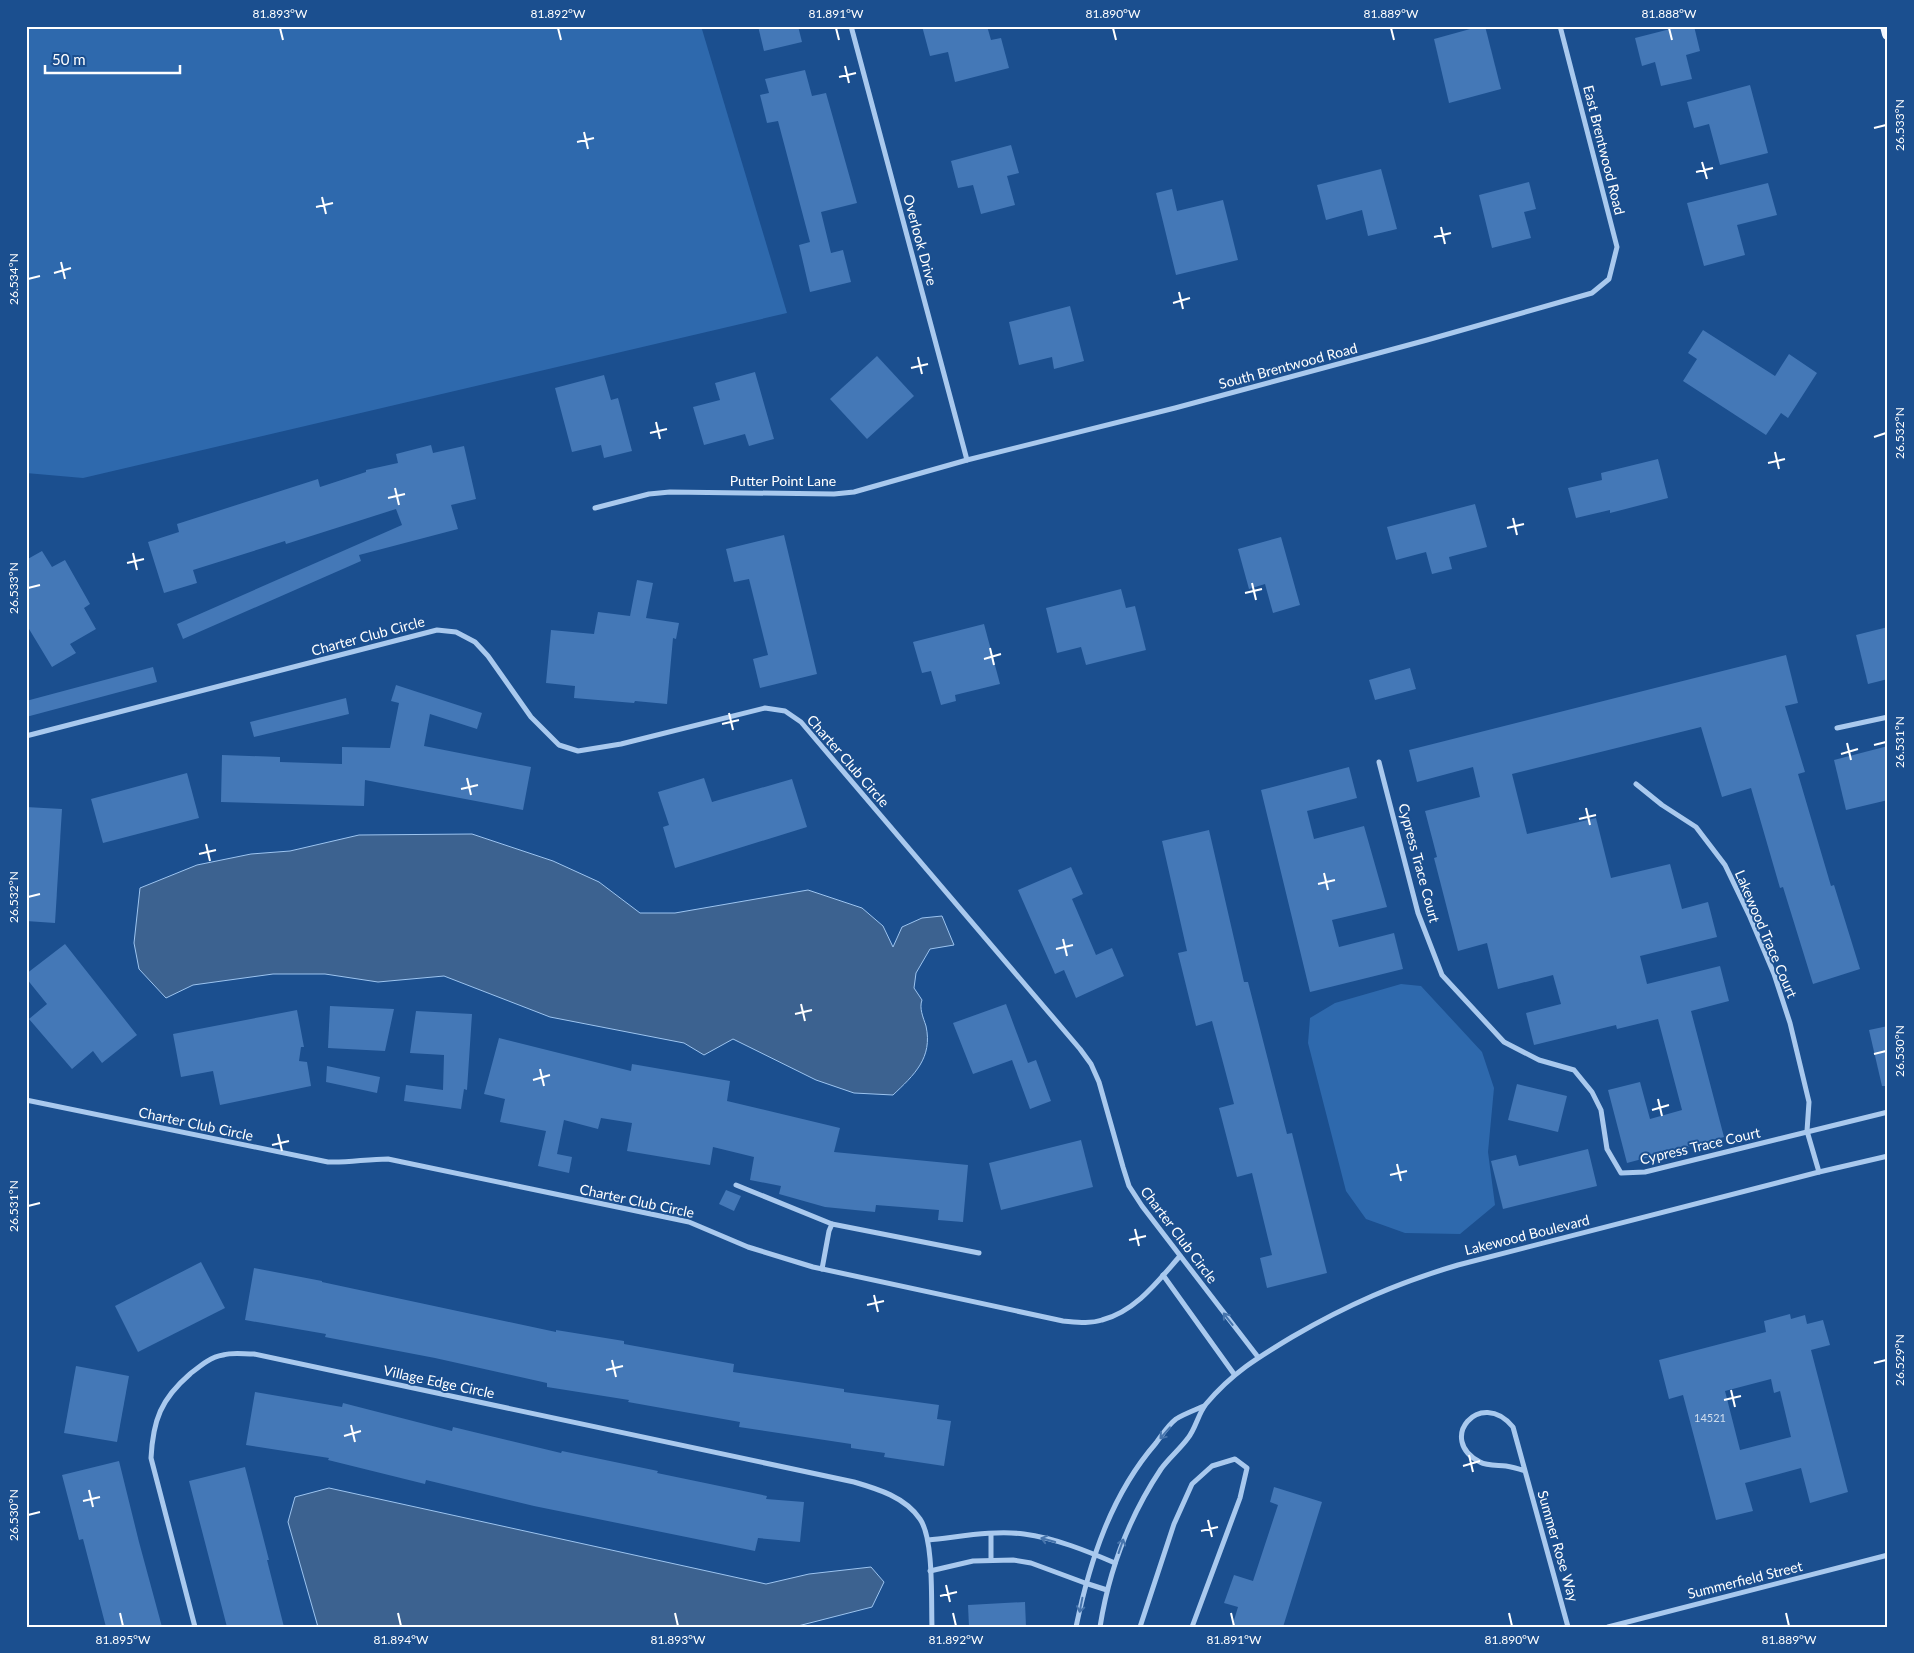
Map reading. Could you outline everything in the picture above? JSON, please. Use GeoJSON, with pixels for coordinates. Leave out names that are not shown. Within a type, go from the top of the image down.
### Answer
{"type":"FeatureCollection","features":[{"type":"Feature","properties":{"kind":"main road"},"geometry":{"type":"LineString","coordinates":[[1886,26],[1888,34]]}},
{"type":"Feature","properties":{"kind":"street","name":"Overlook Drive"},"geometry":{"type":"LineString","coordinates":[[851,26],[968,460]]}},
{"type":"Feature","properties":{"kind":"street","name":"East Brentwood Road"},"geometry":{"type":"LineString","coordinates":[[1560,26],[1617,247],[1609,278]]}},
{"type":"Feature","properties":{"kind":"street","name":"South Brentwood Road"},"geometry":{"type":"LineString","coordinates":[[968,460],[1113,424],[1427,340],[1592,293],[1609,278]]}},
{"type":"Feature","properties":{"kind":"street","name":"Putter Point Lane"},"geometry":{"type":"LineString","coordinates":[[595,508],[649,494],[670,492],[834,494],[968,460]]}},
{"type":"Feature","properties":{"kind":"street","name":"Charter Club Circle"},"geometry":{"type":"LineString","coordinates":[[26,736],[437,630],[456,632],[475,642],[488,656],[531,717],[559,745],[578,751],[624,743],[758,709],[765,708],[785,711],[801,722],[1091,1064],[1100,1082],[1129,1186],[1142,1206],[1258,1357]]}},
{"type":"Feature","properties":{"kind":"street"},"geometry":{"type":"LineString","coordinates":[[1838,728],[1888,717]]}},
{"type":"Feature","properties":{"kind":"street","name":"Cypress Trace Court"},"geometry":{"type":"LineString","coordinates":[[1379,762],[1418,913],[1442,976],[1504,1042],[1538,1060],[1574,1070],[1592,1092],[1600,1110],[1607,1148],[1621,1172],[1644,1172],[1807,1131]]}},
{"type":"Feature","properties":{"kind":"street","name":"Lakewood Trace Court"},"geometry":{"type":"LineString","coordinates":[[1636,784],[1662,805],[1696,827],[1725,865],[1774,974],[1790,1023],[1809,1102],[1807,1131]]}},
{"type":"Feature","properties":{"kind":"street","name":"Charter Club Circle"},"geometry":{"type":"LineString","coordinates":[[26,1100],[328,1162],[348,1163],[368,1159],[388,1159],[689,1222],[762,1252],[822,1269],[1063,1321],[1082,1323],[1102,1320],[1121,1312],[1153,1288],[1180,1256]]}},
{"type":"Feature","properties":{"kind":"street"},"geometry":{"type":"LineString","coordinates":[[1819,1172],[1807,1131],[1888,1112]]}},
{"type":"Feature","properties":{"kind":"street","name":"Lakewood Boulevard"},"geometry":{"type":"LineString","coordinates":[[1100,1627],[1107,1590],[1130,1523],[1161,1469],[1189,1438],[1204,1406],[1234,1374],[1258,1357],[1330,1315],[1373,1294],[1414,1278],[1477,1260],[1888,1156]]}},
{"type":"Feature","properties":{"kind":"street"},"geometry":{"type":"LineString","coordinates":[[736,1185],[832,1224],[979,1253]]}},
{"type":"Feature","properties":{"kind":"street"},"geometry":{"type":"LineString","coordinates":[[822,1269],[832,1224]]}},
{"type":"Feature","properties":{"kind":"street"},"geometry":{"type":"LineString","coordinates":[[1163,1275],[1234,1374]]}},
{"type":"Feature","properties":{"kind":"street","name":"Village Edge Circle"},"geometry":{"type":"LineString","coordinates":[[195,1627],[151,1458],[152,1438],[156,1420],[164,1402],[176,1386],[208,1360],[229,1354],[254,1354],[854,1482],[883,1490],[904,1503],[921,1520],[928,1540],[932,1627]]}},
{"type":"Feature","properties":{"kind":"street","name":"Lakewood Boulevard"},"geometry":{"type":"LineString","coordinates":[[1076,1627],[1085,1584],[1094,1554],[1105,1524],[1116,1504],[1149,1451],[1176,1420],[1204,1406]]}},
{"type":"Feature","properties":{"kind":"street","name":"Summer Rose Way"},"geometry":{"type":"LineString","coordinates":[[1525,1471],[1482,1463],[1464,1450],[1460,1440],[1462,1430],[1467,1422],[1473,1416],[1492,1412],[1504,1417],[1513,1427],[1568,1627]]}},
{"type":"Feature","properties":{"kind":"street"},"geometry":{"type":"LineString","coordinates":[[1140,1627],[1174,1524],[1192,1484],[1212,1466],[1235,1459],[1247,1468],[1240,1498],[1192,1627]]}},
{"type":"Feature","properties":{"kind":"street"},"geometry":{"type":"LineString","coordinates":[[991,1534],[991,1560]]}},
{"type":"Feature","properties":{"kind":"street"},"geometry":{"type":"LineString","coordinates":[[928,1540],[991,1534],[1024,1534],[1044,1538],[1094,1554],[1115,1563]]}},
{"type":"Feature","properties":{"kind":"street","name":"Summerfield Street"},"geometry":{"type":"LineString","coordinates":[[1608,1627],[1888,1555]]}},
{"type":"Feature","properties":{"kind":"street"},"geometry":{"type":"LineString","coordinates":[[930,1571],[974,1561],[991,1560],[1031,1563],[1085,1584],[1107,1590]]}},
{"type":"Feature","properties":{"kind":"shaded area"},"geometry":{"type":"Polygon","coordinates":[[[26,26],[701,26],[787,313],[83,478],[26,473],[26,26]]]}},
{"type":"Feature","properties":{"kind":"shaded area"},"geometry":{"type":"Polygon","coordinates":[[[472,834],[553,861],[599,882],[640,913],[675,913],[808,890],[862,908],[883,926],[893,947],[902,927],[922,918],[942,916],[954,945],[930,949],[916,973],[914,988],[922,1000],[921,1009],[927,1037],[927,1047],[920,1065],[915,1073],[893,1095],[854,1093],[816,1080],[733,1039],[704,1055],[684,1043],[550,1017],[444,976],[378,982],[325,974],[273,974],[193,985],[166,998],[139,969],[134,943],[140,888],[197,865],[251,854],[290,851],[359,835],[472,834]]]}},
{"type":"Feature","properties":{"kind":"shaded area"},"geometry":{"type":"Polygon","coordinates":[[[1401,984],[1421,986],[1482,1052],[1494,1088],[1488,1152],[1495,1205],[1460,1234],[1405,1233],[1366,1219],[1346,1191],[1308,1043],[1310,1018],[1335,1003],[1401,984]]]}},
{"type":"Feature","properties":{"kind":"shaded area"},"geometry":{"type":"Polygon","coordinates":[[[329,1488],[766,1584],[809,1574],[871,1567],[884,1582],[872,1607],[794,1627],[318,1627],[288,1522],[295,1497],[329,1488]]]}},
{"type":"Feature","properties":{"kind":"building"},"geometry":{"type":"Polygon","coordinates":[[[758,26],[798,26],[802,42],[764,51],[758,26]]]}},
{"type":"Feature","properties":{"kind":"building"},"geometry":{"type":"Polygon","coordinates":[[[922,26],[987,26],[991,40],[1001,38],[1009,68],[955,82],[948,52],[930,56],[922,26]]]}},
{"type":"Feature","properties":{"kind":"building"},"geometry":{"type":"Polygon","coordinates":[[[1485,26],[1501,89],[1449,103],[1434,39],[1485,26]]]}},
{"type":"Feature","properties":{"kind":"building"},"geometry":{"type":"Polygon","coordinates":[[[1682,26],[1694,26],[1700,51],[1686,55],[1692,79],[1661,86],[1655,62],[1642,66],[1635,38],[1682,26]]]}},
{"type":"Feature","properties":{"kind":"building"},"geometry":{"type":"Polygon","coordinates":[[[805,70],[812,96],[826,93],[857,203],[821,212],[831,253],[843,250],[851,282],[810,292],[799,245],[810,242],[778,121],[767,123],[760,95],[769,93],[765,79],[805,70]]]}},
{"type":"Feature","properties":{"kind":"building"},"geometry":{"type":"Polygon","coordinates":[[[1750,85],[1768,153],[1720,165],[1709,124],[1694,128],[1687,102],[1750,85]]]}},
{"type":"Feature","properties":{"kind":"building"},"geometry":{"type":"Polygon","coordinates":[[[1011,145],[1019,173],[1007,176],[1015,205],[981,214],[973,185],[958,188],[951,161],[1011,145]]]}},
{"type":"Feature","properties":{"kind":"building"},"geometry":{"type":"Polygon","coordinates":[[[1381,169],[1397,229],[1368,236],[1362,210],[1326,220],[1317,185],[1381,169]]]}},
{"type":"Feature","properties":{"kind":"building"},"geometry":{"type":"Polygon","coordinates":[[[1529,182],[1536,209],[1524,212],[1531,238],[1492,248],[1479,195],[1529,182]]]}},
{"type":"Feature","properties":{"kind":"building"},"geometry":{"type":"Polygon","coordinates":[[[1768,183],[1777,215],[1737,225],[1745,255],[1704,266],[1687,203],[1768,183]]]}},
{"type":"Feature","properties":{"kind":"building"},"geometry":{"type":"Polygon","coordinates":[[[1172,189],[1177,211],[1223,200],[1238,260],[1176,275],[1156,193],[1172,189]]]}},
{"type":"Feature","properties":{"kind":"building"},"geometry":{"type":"Polygon","coordinates":[[[1070,306],[1084,361],[1054,369],[1052,357],[1019,365],[1009,322],[1070,306]]]}},
{"type":"Feature","properties":{"kind":"building"},"geometry":{"type":"Polygon","coordinates":[[[1703,330],[1775,376],[1789,354],[1817,373],[1788,418],[1781,413],[1766,435],[1683,381],[1697,359],[1688,353],[1703,330]]]}},
{"type":"Feature","properties":{"kind":"building"},"geometry":{"type":"Polygon","coordinates":[[[877,356],[914,396],[867,439],[830,399],[877,356]]]}},
{"type":"Feature","properties":{"kind":"building"},"geometry":{"type":"Polygon","coordinates":[[[755,372],[774,439],[749,446],[745,434],[704,445],[693,407],[720,400],[715,383],[755,372]]]}},
{"type":"Feature","properties":{"kind":"building"},"geometry":{"type":"Polygon","coordinates":[[[604,375],[611,400],[618,398],[632,451],[604,458],[601,445],[572,452],[555,388],[604,375]]]}},
{"type":"Feature","properties":{"kind":"building"},"geometry":{"type":"Polygon","coordinates":[[[431,445],[433,453],[464,446],[476,499],[451,505],[458,529],[359,555],[361,561],[183,639],[177,624],[402,525],[396,509],[286,544],[285,541],[193,570],[197,583],[164,593],[148,542],[179,532],[177,524],[318,479],[320,487],[366,472],[366,470],[398,463],[396,454],[431,445]]]}},
{"type":"Feature","properties":{"kind":"building"},"geometry":{"type":"Polygon","coordinates":[[[1658,459],[1668,498],[1610,513],[1610,510],[1576,518],[1568,488],[1602,480],[1601,473],[1658,459]]]}},
{"type":"Feature","properties":{"kind":"building"},"geometry":{"type":"Polygon","coordinates":[[[1475,504],[1487,547],[1449,557],[1452,569],[1432,574],[1426,552],[1396,560],[1387,527],[1475,504]]]}},
{"type":"Feature","properties":{"kind":"building"},"geometry":{"type":"Polygon","coordinates":[[[784,535],[817,674],[760,688],[753,659],[768,655],[749,579],[734,582],[726,549],[784,535]]]}},
{"type":"Feature","properties":{"kind":"building"},"geometry":{"type":"Polygon","coordinates":[[[1281,537],[1300,605],[1273,613],[1265,584],[1249,589],[1238,549],[1281,537]]]}},
{"type":"Feature","properties":{"kind":"building"},"geometry":{"type":"Polygon","coordinates":[[[42,551],[52,567],[65,560],[90,604],[84,608],[96,629],[70,644],[76,653],[52,667],[26,624],[26,560],[42,551]]]}},
{"type":"Feature","properties":{"kind":"building"},"geometry":{"type":"Polygon","coordinates":[[[637,580],[653,583],[646,618],[679,623],[676,639],[673,638],[667,704],[574,698],[575,686],[546,683],[551,630],[594,634],[598,612],[630,616],[637,580]]]}},
{"type":"Feature","properties":{"kind":"building"},"geometry":{"type":"Polygon","coordinates":[[[1121,589],[1126,608],[1135,606],[1146,650],[1086,665],[1081,647],[1057,653],[1046,608],[1121,589]]]}},
{"type":"Feature","properties":{"kind":"building"},"geometry":{"type":"Polygon","coordinates":[[[984,624],[1000,684],[955,695],[956,701],[941,705],[931,671],[922,673],[913,642],[984,624]]]}},
{"type":"Feature","properties":{"kind":"building"},"geometry":{"type":"Polygon","coordinates":[[[1888,627],[1888,679],[1868,684],[1856,635],[1888,627]]]}},
{"type":"Feature","properties":{"kind":"building"},"geometry":{"type":"Polygon","coordinates":[[[1786,655],[1798,703],[1785,706],[1805,772],[1798,774],[1831,886],[1834,885],[1860,969],[1813,984],[1783,887],[1780,888],[1751,788],[1722,797],[1701,727],[1512,774],[1527,834],[1596,818],[1611,878],[1670,864],[1682,909],[1708,902],[1717,937],[1640,956],[1647,984],[1720,966],[1729,1001],[1691,1011],[1724,1137],[1627,1163],[1608,1090],[1640,1082],[1650,1119],[1682,1110],[1658,1019],[1617,1029],[1616,1025],[1534,1045],[1526,1013],[1561,1004],[1553,975],[1498,989],[1487,943],[1458,951],[1434,858],[1437,857],[1425,811],[1480,797],[1473,767],[1417,782],[1409,750],[1786,655]]]}},
{"type":"Feature","properties":{"kind":"building"},"geometry":{"type":"Polygon","coordinates":[[[153,667],[157,682],[26,717],[26,701],[153,667]]]}},
{"type":"Feature","properties":{"kind":"building"},"geometry":{"type":"Polygon","coordinates":[[[1410,668],[1416,689],[1375,700],[1369,680],[1410,668]]]}},
{"type":"Feature","properties":{"kind":"building"},"geometry":{"type":"Polygon","coordinates":[[[396,685],[482,713],[477,729],[430,714],[424,746],[531,767],[523,810],[365,780],[364,806],[221,802],[222,755],[280,757],[280,762],[342,764],[342,747],[390,748],[399,703],[391,701],[396,685]]]}},
{"type":"Feature","properties":{"kind":"building"},"geometry":{"type":"Polygon","coordinates":[[[346,698],[349,714],[254,737],[250,722],[346,698]]]}},
{"type":"Feature","properties":{"kind":"building"},"geometry":{"type":"Polygon","coordinates":[[[1888,746],[1888,800],[1846,810],[1834,760],[1888,746]]]}},
{"type":"Feature","properties":{"kind":"building"},"geometry":{"type":"Polygon","coordinates":[[[1349,767],[1357,798],[1307,811],[1314,839],[1364,826],[1387,907],[1332,920],[1339,947],[1394,933],[1403,969],[1310,992],[1261,790],[1349,767]]]}},
{"type":"Feature","properties":{"kind":"building"},"geometry":{"type":"Polygon","coordinates":[[[187,773],[199,818],[103,843],[91,799],[187,773]]]}},
{"type":"Feature","properties":{"kind":"building"},"geometry":{"type":"Polygon","coordinates":[[[704,778],[712,802],[792,779],[807,827],[675,868],[663,827],[669,825],[658,792],[704,778]]]}},
{"type":"Feature","properties":{"kind":"building"},"geometry":{"type":"Polygon","coordinates":[[[26,807],[62,809],[55,923],[26,921],[26,807]]]}},
{"type":"Feature","properties":{"kind":"building"},"geometry":{"type":"Polygon","coordinates":[[[1209,830],[1244,982],[1248,982],[1287,1134],[1292,1133],[1327,1273],[1267,1288],[1260,1258],[1272,1255],[1252,1173],[1237,1177],[1219,1108],[1234,1104],[1212,1021],[1196,1026],[1178,953],[1187,951],[1162,841],[1209,830]]]}},
{"type":"Feature","properties":{"kind":"building"},"geometry":{"type":"Polygon","coordinates":[[[1071,867],[1083,894],[1072,899],[1096,955],[1112,948],[1124,976],[1076,998],[1064,970],[1055,974],[1018,890],[1071,867]]]}},
{"type":"Feature","properties":{"kind":"building"},"geometry":{"type":"Polygon","coordinates":[[[65,944],[137,1035],[102,1063],[93,1051],[72,1069],[29,1019],[47,1004],[26,978],[26,974],[65,944]]]}},
{"type":"Feature","properties":{"kind":"building"},"geometry":{"type":"Polygon","coordinates":[[[1006,1004],[1028,1063],[1036,1060],[1051,1101],[1030,1109],[1012,1060],[973,1074],[953,1023],[1006,1004]]]}},
{"type":"Feature","properties":{"kind":"building"},"geometry":{"type":"Polygon","coordinates":[[[330,1006],[394,1009],[385,1051],[328,1048],[330,1006]]]}},
{"type":"Feature","properties":{"kind":"building"},"geometry":{"type":"Polygon","coordinates":[[[297,1010],[304,1047],[301,1047],[299,1061],[307,1062],[311,1086],[220,1105],[213,1071],[181,1077],[173,1034],[297,1010]]]}},
{"type":"Feature","properties":{"kind":"building"},"geometry":{"type":"Polygon","coordinates":[[[416,1011],[472,1014],[467,1090],[464,1089],[461,1109],[404,1101],[406,1085],[443,1090],[444,1055],[410,1053],[416,1011]]]}},
{"type":"Feature","properties":{"kind":"building"},"geometry":{"type":"Polygon","coordinates":[[[1888,1026],[1888,1086],[1882,1086],[1869,1030],[1888,1026]]]}},
{"type":"Feature","properties":{"kind":"building"},"geometry":{"type":"Polygon","coordinates":[[[499,1038],[631,1071],[632,1064],[730,1081],[727,1101],[840,1128],[834,1152],[968,1165],[963,1222],[938,1220],[939,1210],[876,1205],[875,1212],[825,1207],[779,1194],[781,1186],[750,1180],[754,1157],[713,1147],[710,1165],[627,1151],[632,1123],[601,1118],[598,1129],[564,1120],[557,1154],[572,1157],[569,1173],[538,1166],[546,1131],[500,1122],[505,1099],[484,1094],[499,1038]]]}},
{"type":"Feature","properties":{"kind":"building"},"geometry":{"type":"Polygon","coordinates":[[[327,1066],[380,1077],[377,1093],[326,1082],[327,1066]]]}},
{"type":"Feature","properties":{"kind":"building"},"geometry":{"type":"Polygon","coordinates":[[[1517,1084],[1567,1096],[1558,1132],[1508,1120],[1517,1084]]]}},
{"type":"Feature","properties":{"kind":"building"},"geometry":{"type":"Polygon","coordinates":[[[1081,1140],[1093,1187],[1001,1210],[989,1163],[1081,1140]]]}},
{"type":"Feature","properties":{"kind":"building"},"geometry":{"type":"Polygon","coordinates":[[[1588,1149],[1597,1186],[1503,1209],[1491,1161],[1516,1155],[1519,1166],[1588,1149]]]}},
{"type":"Feature","properties":{"kind":"building"},"geometry":{"type":"Polygon","coordinates":[[[726,1190],[741,1196],[734,1211],[719,1204],[726,1190]]]}},
{"type":"Feature","properties":{"kind":"building"},"geometry":{"type":"Polygon","coordinates":[[[201,1262],[225,1308],[138,1352],[115,1306],[201,1262]]]}},
{"type":"Feature","properties":{"kind":"building"},"geometry":{"type":"Polygon","coordinates":[[[254,1268],[556,1332],[556,1330],[624,1341],[624,1344],[734,1364],[733,1372],[844,1389],[844,1392],[939,1405],[937,1419],[951,1421],[944,1466],[884,1457],[885,1453],[851,1448],[851,1444],[739,1427],[740,1422],[628,1402],[629,1400],[547,1387],[547,1383],[435,1358],[325,1337],[326,1334],[245,1320],[254,1268]]]}},
{"type":"Feature","properties":{"kind":"building"},"geometry":{"type":"Polygon","coordinates":[[[1790,1314],[1791,1319],[1805,1315],[1807,1324],[1823,1320],[1830,1345],[1811,1350],[1848,1492],[1810,1503],[1801,1468],[1745,1483],[1753,1511],[1716,1520],[1683,1395],[1669,1399],[1659,1360],[1766,1332],[1764,1321],[1790,1314]],[[1771,1379],[1725,1391],[1740,1450],[1791,1437],[1780,1391],[1774,1393],[1771,1379]]]}},
{"type":"Feature","properties":{"kind":"building"},"geometry":{"type":"Polygon","coordinates":[[[76,1366],[129,1376],[117,1442],[64,1433],[76,1366]]]}},
{"type":"Feature","properties":{"kind":"building"},"geometry":{"type":"Polygon","coordinates":[[[255,1392],[342,1407],[343,1403],[452,1431],[453,1427],[561,1453],[562,1451],[658,1471],[657,1473],[767,1496],[766,1499],[804,1502],[800,1542],[758,1538],[755,1551],[534,1506],[426,1480],[425,1484],[328,1460],[329,1458],[246,1445],[255,1392]]]}},
{"type":"Feature","properties":{"kind":"building"},"geometry":{"type":"Polygon","coordinates":[[[119,1461],[162,1627],[106,1627],[83,1539],[79,1540],[62,1475],[119,1461]]]}},
{"type":"Feature","properties":{"kind":"building"},"geometry":{"type":"Polygon","coordinates":[[[245,1467],[284,1627],[227,1627],[189,1481],[245,1467]]]}},
{"type":"Feature","properties":{"kind":"building"},"geometry":{"type":"Polygon","coordinates":[[[1274,1487],[1322,1502],[1283,1627],[1232,1627],[1238,1607],[1224,1603],[1234,1575],[1253,1581],[1278,1505],[1270,1502],[1274,1487]]]}},
{"type":"Feature","properties":{"kind":"building"},"geometry":{"type":"Polygon","coordinates":[[[1025,1602],[1026,1627],[969,1627],[968,1605],[1025,1602]]]}}]}
